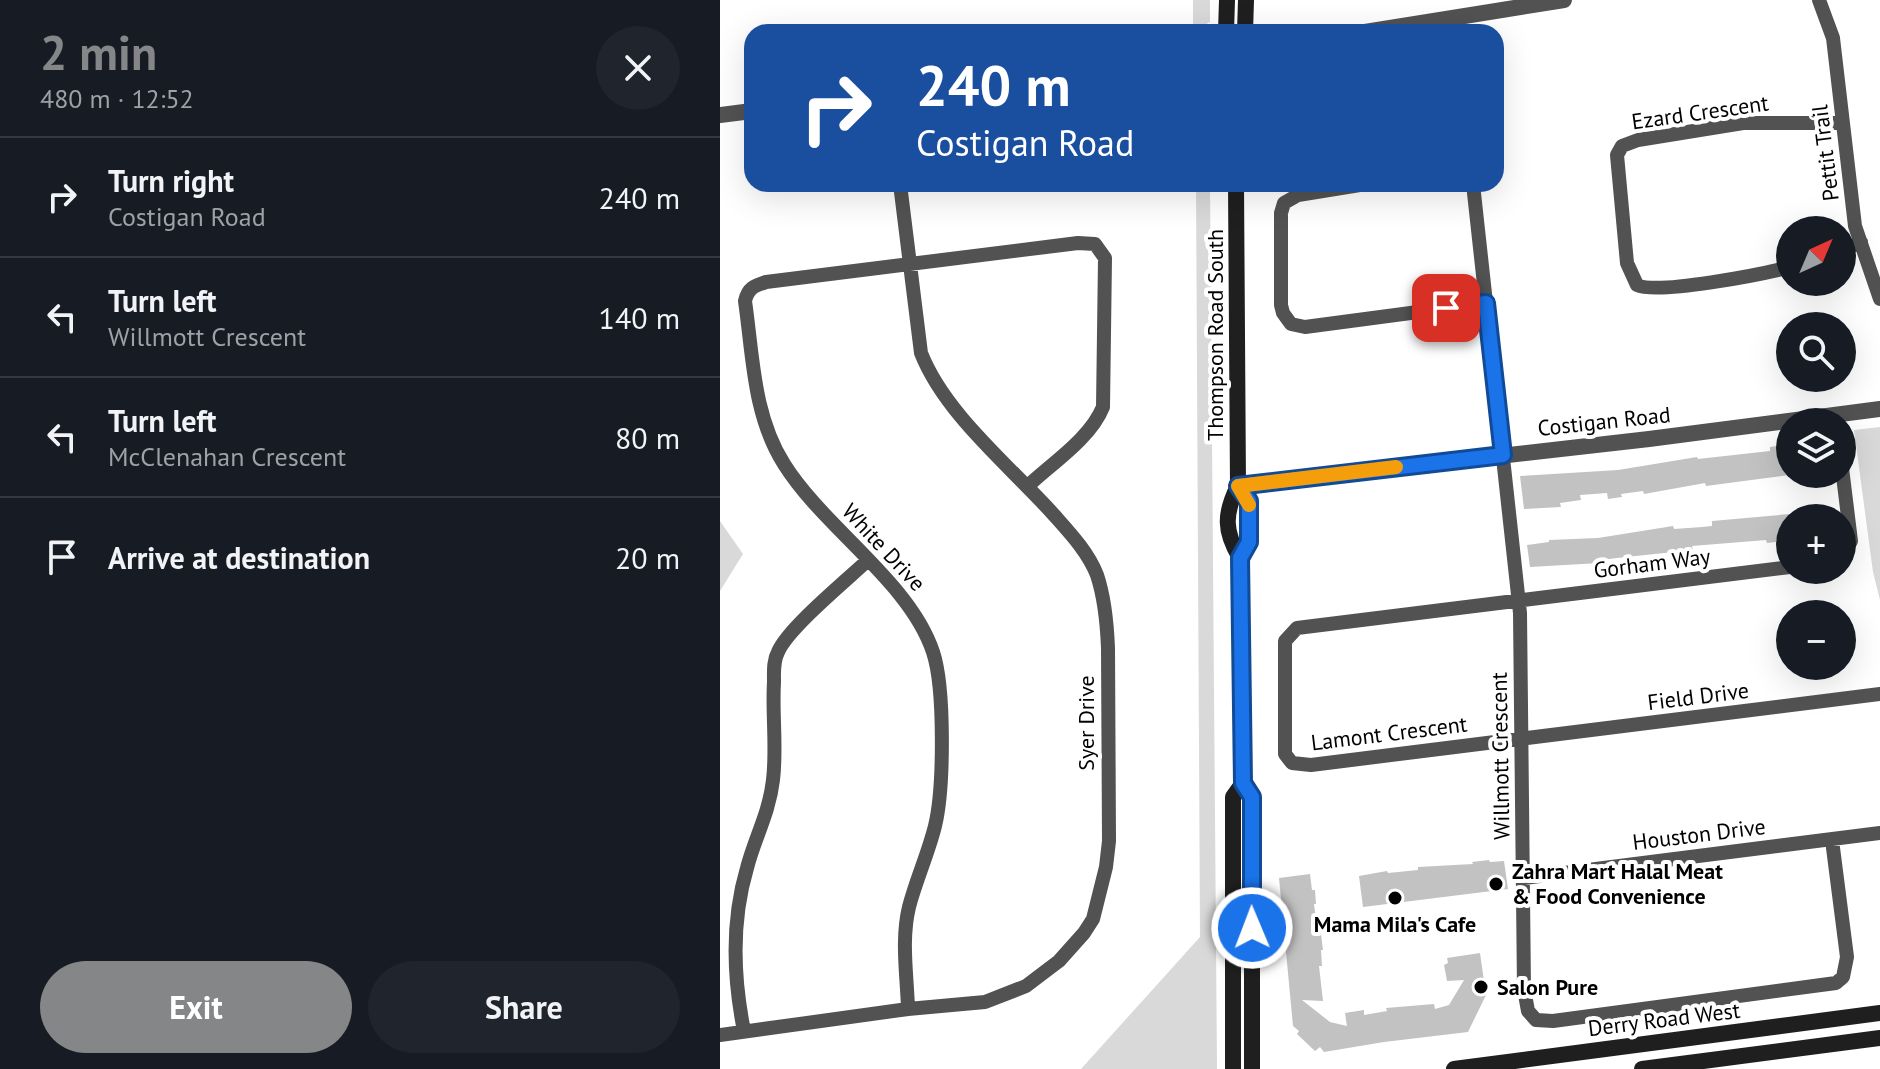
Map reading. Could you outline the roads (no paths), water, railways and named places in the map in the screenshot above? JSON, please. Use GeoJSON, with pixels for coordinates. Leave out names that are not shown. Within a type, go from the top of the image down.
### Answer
{"type":"FeatureCollection","features":[{"type":"Feature","properties":{"kind":"main road"},"geometry":{"type":"LineString","coordinates":[[1226,24],[1227,0]]}},
{"type":"Feature","properties":{"kind":"main road"},"geometry":{"type":"LineString","coordinates":[[1245,24],[1246,0]]}},
{"type":"Feature","properties":{"kind":"main road","name":"Thompson Road South"},"geometry":{"type":"LineString","coordinates":[[1236,192],[1238,486],[1249,501],[1249,542],[1240,558],[1243,783],[1252,797],[1252,1069]]}},
{"type":"Feature","properties":{"kind":"main road","name":"Thompson Road South"},"geometry":{"type":"LineString","coordinates":[[1233,1069],[1233,797],[1243,783]]}},
{"type":"Feature","properties":{"kind":"main road","name":"Derry Road West"},"geometry":{"type":"LineString","coordinates":[[1454,1069],[1880,1013]]}},
{"type":"Feature","properties":{"kind":"main road"},"geometry":{"type":"LineString","coordinates":[[1642,1069],[1880,1038]]}},
{"type":"Feature","properties":{"kind":"street"},"geometry":{"type":"LineString","coordinates":[[1458,24],[1564,0]]}},
{"type":"Feature","properties":{"kind":"street","name":"Pettit Trail"},"geometry":{"type":"LineString","coordinates":[[1819,0],[1833,38],[1855,226],[1880,299]]}},
{"type":"Feature","properties":{"kind":"street"},"geometry":{"type":"LineString","coordinates":[[720,115],[744,112]]}},
{"type":"Feature","properties":{"kind":"street","name":"Ezard Crescent"},"geometry":{"type":"LineString","coordinates":[[1776,270],[1655,290],[1637,285],[1627,263],[1617,155],[1622,146],[1638,140],[1743,123],[1843,123]]}},
{"type":"Feature","properties":{"kind":"street","name":"Syer Drive"},"geometry":{"type":"LineString","coordinates":[[720,1035],[908,1009],[985,1002],[1026,986],[1059,961],[1093,919],[1102,888],[1109,841],[1108,648],[1104,600],[1086,554],[1028,486],[956,411],[929,373],[921,353],[901,192]]}},
{"type":"Feature","properties":{"kind":"street"},"geometry":{"type":"LineString","coordinates":[[1317,192],[1298,195],[1284,203],[1281,213],[1281,305],[1291,324],[1305,327],[1486,303]]}},
{"type":"Feature","properties":{"kind":"street","name":"Willmott Crescent"},"geometry":{"type":"LineString","coordinates":[[1474,192],[1519,599],[1528,1011],[1536,1020],[1553,1021],[1836,983],[1843,977],[1847,957],[1832,840]]}},
{"type":"Feature","properties":{"kind":"street"},"geometry":{"type":"LineString","coordinates":[[909,263],[1089,242],[1103,253],[1103,407],[1094,424],[1028,486]]}},
{"type":"Feature","properties":{"kind":"street"},"geometry":{"type":"LineString","coordinates":[[1856,244],[1861,242]]}},
{"type":"Feature","properties":{"kind":"street","name":"White Drive"},"geometry":{"type":"LineString","coordinates":[[908,1009],[906,929],[909,906],[936,824],[941,769],[941,705],[935,655],[914,611],[795,481],[774,445],[762,414],[745,301],[752,287],[766,282],[909,263]]}},
{"type":"Feature","properties":{"kind":"street","name":"Costigan Road"},"geometry":{"type":"LineString","coordinates":[[1856,414],[1880,409]]}},
{"type":"Feature","properties":{"kind":"street","name":"Costigan Road"},"geometry":{"type":"LineString","coordinates":[[1238,486],[1776,425]]}},
{"type":"Feature","properties":{"kind":"street"},"geometry":{"type":"LineString","coordinates":[[744,1031],[736,977],[734,932],[741,889],[763,826],[773,780],[772,720],[777,652],[806,619],[868,560]]}},
{"type":"Feature","properties":{"kind":"street","name":"Gorham Way"},"geometry":{"type":"LineString","coordinates":[[1519,599],[1776,569]]}},
{"type":"Feature","properties":{"kind":"street","name":"Lamont Crescent"},"geometry":{"type":"LineString","coordinates":[[1519,599],[1292,631],[1285,641],[1285,754],[1292,763],[1301,766],[1521,740]]}},
{"type":"Feature","properties":{"kind":"street","name":"Field Drive"},"geometry":{"type":"LineString","coordinates":[[1521,740],[1880,694]]}},
{"type":"Feature","properties":{"kind":"street","name":"Houston Drive"},"geometry":{"type":"LineString","coordinates":[[1524,878],[1880,833]]}},
{"type":"Feature","properties":{"kind":"place","name":"Zahra Mart Halal Meat & Food Convenience"},"geometry":{"type":"Point","coordinates":[1496,884]}},
{"type":"Feature","properties":{"kind":"place","name":"Mama Mila's Cafe"},"geometry":{"type":"Point","coordinates":[1395,898]}},
{"type":"Feature","properties":{"kind":"place","name":"Salon Pure"},"geometry":{"type":"Point","coordinates":[1481,987]}}]}
